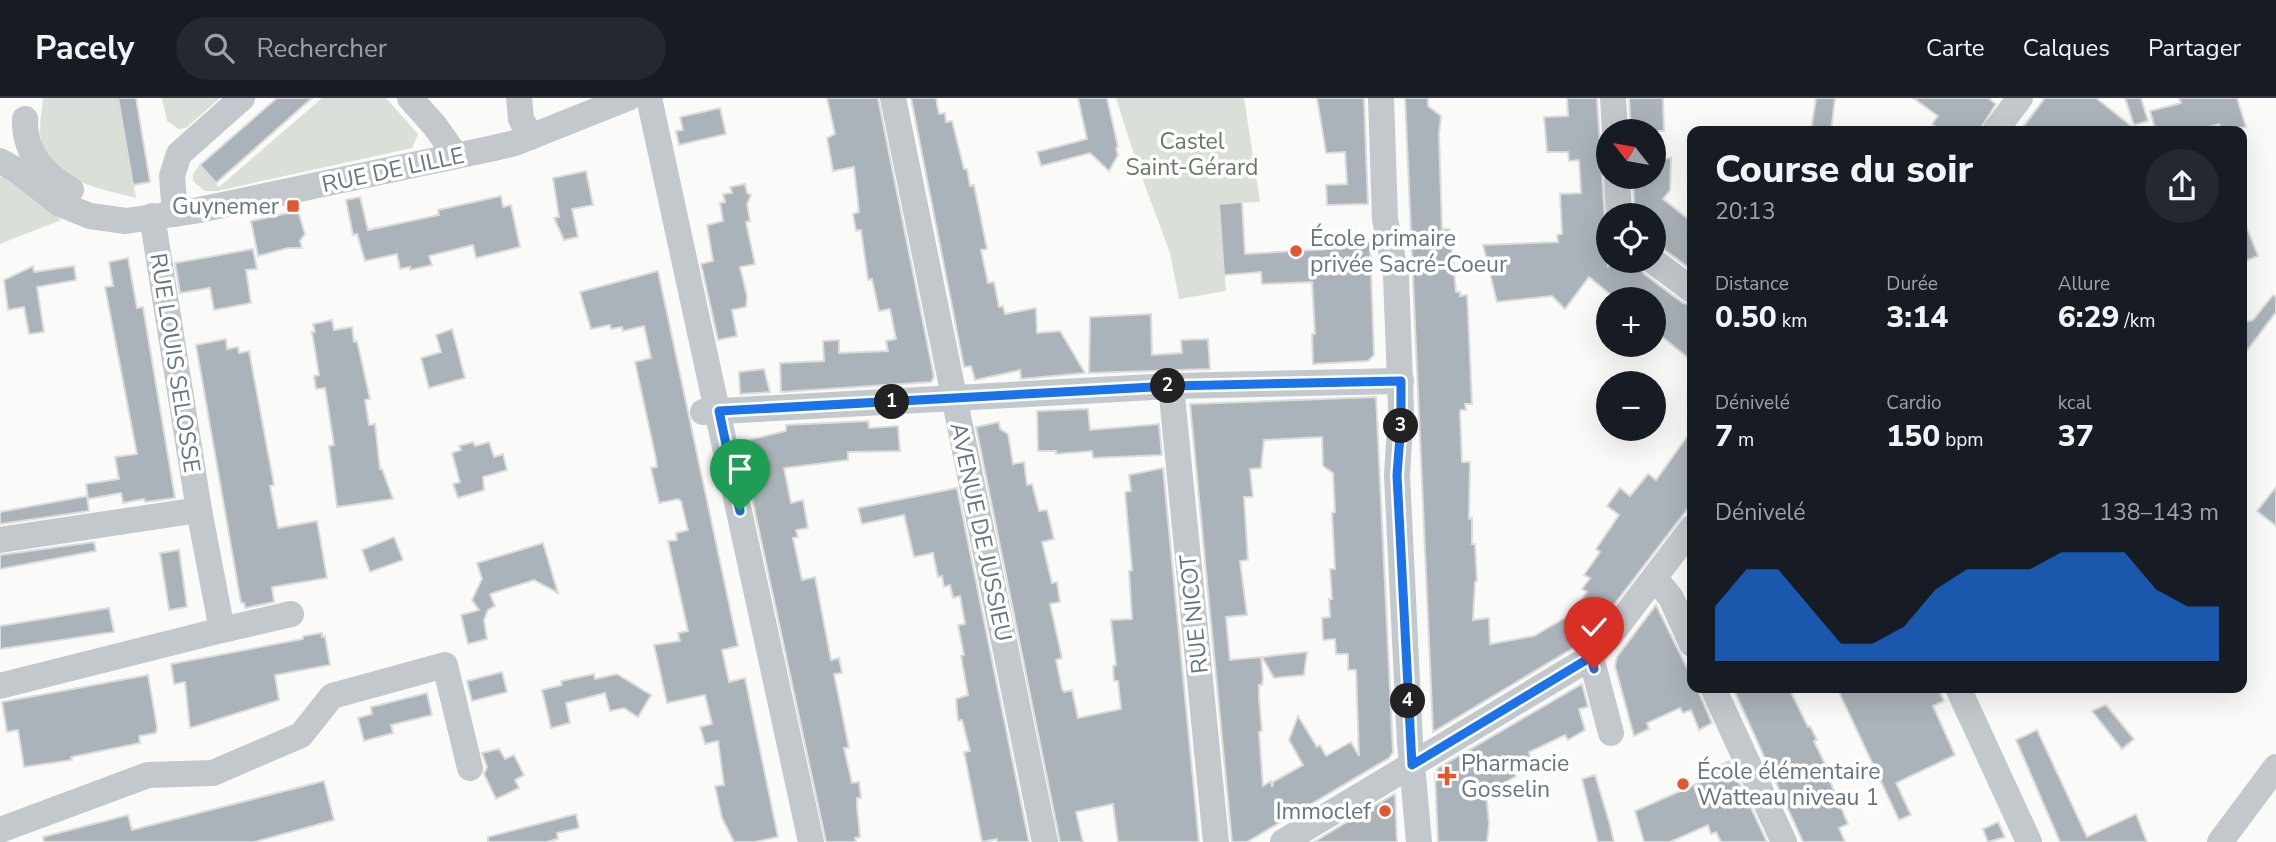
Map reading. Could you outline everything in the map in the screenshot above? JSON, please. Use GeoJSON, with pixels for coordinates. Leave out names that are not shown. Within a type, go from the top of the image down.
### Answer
{"type":"FeatureCollection","features":[{"type":"Feature","properties":{"kind":"street","name":"RUE LOUIS SELOSSE"},"geometry":{"type":"LineString","coordinates":[[222,630],[199,510],[163,215],[178,154],[242,98]]}},
{"type":"Feature","properties":{"kind":"street"},"geometry":{"type":"LineString","coordinates":[[410,98],[456,156]]}},
{"type":"Feature","properties":{"kind":"street"},"geometry":{"type":"LineString","coordinates":[[519,98],[521,119],[531,137]]}},
{"type":"Feature","properties":{"kind":"street","name":"RUE DE LILLE"},"geometry":{"type":"LineString","coordinates":[[0,161],[60,204],[75,211],[114,221],[163,215],[456,156],[531,137],[629,98]]}},
{"type":"Feature","properties":{"kind":"street"},"geometry":{"type":"LineString","coordinates":[[629,98],[710,411],[811,842]]}},
{"type":"Feature","properties":{"kind":"street"},"geometry":{"type":"LineString","coordinates":[[649,98],[792,842]]}},
{"type":"Feature","properties":{"kind":"street","name":"AVENUE DE JUSSIEU"},"geometry":{"type":"LineString","coordinates":[[893,98],[1045,842]]}},
{"type":"Feature","properties":{"kind":"street"},"geometry":{"type":"LineString","coordinates":[[1381,98],[1385,219],[1395,265],[1401,381],[1397,475],[1412,765],[1419,842]]}},
{"type":"Feature","properties":{"kind":"street"},"geometry":{"type":"LineString","coordinates":[[1613,98],[1614,119]]}},
{"type":"Feature","properties":{"kind":"street"},"geometry":{"type":"LineString","coordinates":[[1999,126],[2020,98]]}},
{"type":"Feature","properties":{"kind":"street","name":"RUE DE LILLE"},"geometry":{"type":"LineString","coordinates":[[28,108],[24,132],[30,152],[55,180],[107,206],[163,215]]}},
{"type":"Feature","properties":{"kind":"street"},"geometry":{"type":"LineString","coordinates":[[0,152],[14,138],[28,108]]}},
{"type":"Feature","properties":{"kind":"street"},"geometry":{"type":"LineString","coordinates":[[1666,271],[1687,286]]}},
{"type":"Feature","properties":{"kind":"street"},"geometry":{"type":"LineString","coordinates":[[710,411],[1171,386],[1401,381]]}},
{"type":"Feature","properties":{"kind":"street","name":"RUE NICOT"},"geometry":{"type":"LineString","coordinates":[[1171,386],[1216,842]]}},
{"type":"Feature","properties":{"kind":"street"},"geometry":{"type":"LineString","coordinates":[[0,540],[199,510]]}},
{"type":"Feature","properties":{"kind":"street"},"geometry":{"type":"LineString","coordinates":[[1283,842],[1591,657],[1687,535]]}},
{"type":"Feature","properties":{"kind":"street"},"geometry":{"type":"LineString","coordinates":[[1655,578],[1671,598],[1687,633]]}},
{"type":"Feature","properties":{"kind":"street"},"geometry":{"type":"LineString","coordinates":[[0,686],[291,614]]}},
{"type":"Feature","properties":{"kind":"street"},"geometry":{"type":"LineString","coordinates":[[1591,657],[1611,733]]}},
{"type":"Feature","properties":{"kind":"street"},"geometry":{"type":"LineString","coordinates":[[0,830],[148,775],[213,773],[301,735],[332,696],[445,665],[470,768]]}},
{"type":"Feature","properties":{"kind":"street"},"geometry":{"type":"LineString","coordinates":[[1715,693],[1784,842]]}},
{"type":"Feature","properties":{"kind":"street"},"geometry":{"type":"LineString","coordinates":[[1960,693],[2029,842]]}},
{"type":"Feature","properties":{"kind":"street"},"geometry":{"type":"LineString","coordinates":[[2220,842],[2276,767]]}},
{"type":"Feature","properties":{"kind":"green space"},"geometry":{"type":"Polygon","coordinates":[[[43,98],[118,98],[136,198],[75,179],[51,161],[43,148],[40,131],[43,98]]]}},
{"type":"Feature","properties":{"kind":"green space"},"geometry":{"type":"Polygon","coordinates":[[[162,98],[220,98],[186,128],[179,129],[167,121],[162,98]]]}},
{"type":"Feature","properties":{"kind":"green space"},"geometry":{"type":"Polygon","coordinates":[[[322,98],[386,98],[418,134],[412,148],[217,191],[205,191],[193,181],[193,174],[200,165],[219,187],[322,98]]]}},
{"type":"Feature","properties":{"kind":"green space","name":"Castel Saint-Gérard"},"geometry":{"type":"Polygon","coordinates":[[[1116,98],[1244,98],[1260,202],[1219,204],[1226,291],[1179,299],[1170,253],[1116,98]]]}},
{"type":"Feature","properties":{"kind":"green space"},"geometry":{"type":"Polygon","coordinates":[[[0,177],[9,177],[61,220],[0,244],[0,177]]]}},
{"type":"Feature","properties":{"kind":"building"},"geometry":{"type":"Polygon","coordinates":[[[118,98],[136,98],[150,182],[133,185],[118,98]]]}},
{"type":"Feature","properties":{"kind":"building"},"geometry":{"type":"Polygon","coordinates":[[[277,98],[312,98],[216,183],[200,165],[277,98]]]}},
{"type":"Feature","properties":{"kind":"building"},"geometry":{"type":"Polygon","coordinates":[[[827,98],[878,98],[934,377],[931,382],[781,392],[780,363],[824,361],[823,341],[839,340],[839,353],[888,351],[886,341],[896,339],[890,309],[879,311],[872,279],[868,280],[861,230],[856,231],[853,214],[859,212],[854,167],[833,171],[827,138],[835,134],[827,98]]]}},
{"type":"Feature","properties":{"kind":"building"},"geometry":{"type":"Polygon","coordinates":[[[911,98],[936,98],[939,114],[945,113],[946,122],[952,121],[964,169],[967,169],[970,186],[974,185],[987,249],[981,250],[988,283],[994,282],[999,307],[1003,306],[1005,314],[1036,308],[1037,333],[1060,331],[1085,373],[1021,379],[1020,370],[975,380],[971,366],[964,367],[911,98]]]}},
{"type":"Feature","properties":{"kind":"building"},"geometry":{"type":"Polygon","coordinates":[[[1078,98],[1107,98],[1118,147],[1118,155],[1109,171],[1090,153],[1041,166],[1037,152],[1087,139],[1078,98]]]}},
{"type":"Feature","properties":{"kind":"building"},"geometry":{"type":"Polygon","coordinates":[[[1317,98],[1364,98],[1368,204],[1327,205],[1326,185],[1347,184],[1345,152],[1326,153],[1317,98]]]}},
{"type":"Feature","properties":{"kind":"building"},"geometry":{"type":"Polygon","coordinates":[[[1405,98],[1428,98],[1428,106],[1441,116],[1439,134],[1442,229],[1450,229],[1456,292],[1460,292],[1460,296],[1467,295],[1472,404],[1465,404],[1466,410],[1461,410],[1460,413],[1462,462],[1470,462],[1469,519],[1472,518],[1477,581],[1473,620],[1489,618],[1490,644],[1534,636],[1565,618],[1589,609],[1580,601],[1587,592],[1582,589],[1590,578],[1584,575],[1600,552],[1596,549],[1619,515],[1607,506],[1620,488],[1630,496],[1648,474],[1656,480],[1687,437],[1687,510],[1597,627],[1580,644],[1433,732],[1405,98]]]}},
{"type":"Feature","properties":{"kind":"building"},"geometry":{"type":"Polygon","coordinates":[[[1567,98],[1597,98],[1596,189],[1603,189],[1604,203],[1596,203],[1596,273],[1643,273],[1661,287],[1601,287],[1589,277],[1565,309],[1552,296],[1497,302],[1483,245],[1558,242],[1557,235],[1562,234],[1560,194],[1581,193],[1579,160],[1569,161],[1568,152],[1547,152],[1544,117],[1568,116],[1567,98]]]}},
{"type":"Feature","properties":{"kind":"building"},"geometry":{"type":"Polygon","coordinates":[[[1629,98],[1663,98],[1664,119],[1630,119],[1629,98]]]}},
{"type":"Feature","properties":{"kind":"building"},"geometry":{"type":"Polygon","coordinates":[[[1816,98],[1835,98],[1832,126],[1812,126],[1816,98]]]}},
{"type":"Feature","properties":{"kind":"building"},"geometry":{"type":"Polygon","coordinates":[[[1913,98],[1988,98],[1996,104],[1982,126],[1935,126],[1932,124],[1938,116],[1913,98]]]}},
{"type":"Feature","properties":{"kind":"building"},"geometry":{"type":"Polygon","coordinates":[[[2045,98],[2096,98],[2131,126],[2024,126],[2045,98]]]}},
{"type":"Feature","properties":{"kind":"building"},"geometry":{"type":"Polygon","coordinates":[[[2125,98],[2141,98],[2148,121],[2134,125],[2125,98]]]}},
{"type":"Feature","properties":{"kind":"building"},"geometry":{"type":"Polygon","coordinates":[[[2179,98],[2237,98],[2246,126],[2154,126],[2150,111],[2181,103],[2179,98]]]}},
{"type":"Feature","properties":{"kind":"building"},"geometry":{"type":"Polygon","coordinates":[[[720,108],[726,134],[679,145],[676,131],[683,130],[680,117],[720,108]]]}},
{"type":"Feature","properties":{"kind":"building"},"geometry":{"type":"Polygon","coordinates":[[[1666,158],[1671,158],[1670,190],[1663,199],[1687,218],[1687,266],[1666,251],[1666,203],[1634,203],[1634,189],[1666,189],[1666,158]]]}},
{"type":"Feature","properties":{"kind":"building"},"geometry":{"type":"Polygon","coordinates":[[[586,171],[593,205],[572,209],[578,237],[564,240],[554,218],[559,217],[553,178],[586,171]]]}},
{"type":"Feature","properties":{"kind":"building"},"geometry":{"type":"Polygon","coordinates":[[[745,184],[747,193],[751,195],[747,204],[750,221],[746,222],[755,264],[740,267],[747,296],[746,307],[732,310],[737,336],[718,340],[701,264],[713,261],[707,225],[723,221],[720,203],[725,202],[723,194],[732,193],[730,187],[745,184]]]}},
{"type":"Feature","properties":{"kind":"building"},"geometry":{"type":"Polygon","coordinates":[[[501,196],[503,207],[511,205],[520,247],[476,258],[473,245],[429,256],[432,265],[410,270],[410,267],[400,269],[397,254],[365,261],[357,234],[353,235],[346,200],[360,197],[368,230],[439,215],[438,210],[501,196]]]}},
{"type":"Feature","properties":{"kind":"building"},"geometry":{"type":"Polygon","coordinates":[[[1242,202],[1245,254],[1345,248],[1344,243],[1370,242],[1374,355],[1368,361],[1313,364],[1312,334],[1315,334],[1312,282],[1262,284],[1261,272],[1224,275],[1219,204],[1242,202]]]}},
{"type":"Feature","properties":{"kind":"building"},"geometry":{"type":"Polygon","coordinates":[[[298,211],[305,234],[300,241],[302,248],[288,248],[258,256],[251,221],[298,211]]]}},
{"type":"Feature","properties":{"kind":"building"},"geometry":{"type":"Polygon","coordinates":[[[2247,228],[2258,256],[2247,260],[2247,228]]]}},
{"type":"Feature","properties":{"kind":"building"},"geometry":{"type":"Polygon","coordinates":[[[253,249],[257,269],[246,270],[251,303],[214,310],[210,288],[180,293],[175,263],[253,249]]]}},
{"type":"Feature","properties":{"kind":"building"},"geometry":{"type":"Polygon","coordinates":[[[128,258],[137,308],[143,307],[175,498],[123,503],[121,493],[88,499],[86,484],[119,479],[115,457],[137,454],[105,287],[113,286],[109,262],[128,258]]]}},
{"type":"Feature","properties":{"kind":"building"},"geometry":{"type":"Polygon","coordinates":[[[33,266],[34,272],[74,266],[76,280],[37,287],[44,332],[29,334],[24,307],[8,310],[4,280],[33,266]]]}},
{"type":"Feature","properties":{"kind":"building"},"geometry":{"type":"Polygon","coordinates":[[[658,271],[738,646],[722,650],[729,682],[745,678],[778,837],[754,842],[734,842],[722,818],[715,786],[724,785],[718,741],[705,744],[700,727],[712,724],[705,695],[667,703],[654,645],[680,641],[678,633],[688,631],[668,541],[677,540],[676,533],[688,530],[681,501],[678,499],[659,503],[651,468],[657,467],[656,459],[635,362],[651,358],[644,326],[623,331],[622,327],[611,329],[610,325],[591,329],[580,292],[658,271]]]}},
{"type":"Feature","properties":{"kind":"building"},"geometry":{"type":"Polygon","coordinates":[[[1666,290],[1687,304],[1687,357],[1666,340],[1666,290]]]}},
{"type":"Feature","properties":{"kind":"building"},"geometry":{"type":"Polygon","coordinates":[[[2273,295],[2276,297],[2276,312],[2247,350],[2247,322],[2253,320],[2273,295]]]}},
{"type":"Feature","properties":{"kind":"building"},"geometry":{"type":"Polygon","coordinates":[[[1151,314],[1152,355],[1182,353],[1181,340],[1208,339],[1210,369],[1089,373],[1090,317],[1151,314]]]}},
{"type":"Feature","properties":{"kind":"building"},"geometry":{"type":"Polygon","coordinates":[[[332,320],[334,330],[352,327],[354,342],[357,341],[370,399],[365,400],[369,425],[375,424],[380,469],[393,499],[337,507],[329,446],[334,445],[325,388],[316,389],[314,376],[319,375],[312,332],[315,332],[313,324],[332,320]]]}},
{"type":"Feature","properties":{"kind":"building"},"geometry":{"type":"Polygon","coordinates":[[[452,329],[465,378],[429,388],[421,358],[441,352],[436,335],[452,329]]]}},
{"type":"Feature","properties":{"kind":"building"},"geometry":{"type":"Polygon","coordinates":[[[226,339],[227,349],[238,347],[239,353],[249,351],[274,485],[270,486],[278,528],[317,521],[327,578],[272,587],[274,602],[245,608],[244,603],[241,603],[196,345],[226,339]]]}},
{"type":"Feature","properties":{"kind":"building"},"geometry":{"type":"Polygon","coordinates":[[[764,369],[770,392],[740,394],[739,372],[764,369]]]}},
{"type":"Feature","properties":{"kind":"building"},"geometry":{"type":"Polygon","coordinates":[[[1376,397],[1393,752],[1389,758],[1247,842],[1232,842],[1190,404],[1376,397]],[[1322,437],[1264,440],[1261,468],[1250,469],[1253,497],[1244,497],[1248,560],[1240,561],[1247,615],[1226,617],[1230,660],[1261,657],[1263,679],[1262,685],[1259,685],[1259,699],[1262,731],[1259,732],[1263,786],[1271,781],[1272,787],[1273,782],[1303,765],[1289,740],[1298,716],[1317,747],[1320,745],[1326,756],[1351,742],[1359,756],[1356,670],[1348,670],[1348,654],[1336,654],[1335,639],[1323,640],[1322,618],[1330,617],[1329,599],[1332,599],[1330,569],[1335,569],[1332,513],[1335,512],[1333,473],[1323,466],[1322,437]]]}},
{"type":"Feature","properties":{"kind":"building"},"geometry":{"type":"Polygon","coordinates":[[[1088,409],[1090,430],[1159,424],[1162,455],[1093,458],[1092,451],[1056,454],[1056,451],[1038,451],[1037,411],[1088,409]]]}},
{"type":"Feature","properties":{"kind":"building"},"geometry":{"type":"Polygon","coordinates":[[[868,421],[869,428],[898,426],[900,451],[848,452],[848,460],[784,468],[791,503],[803,500],[808,528],[796,530],[798,537],[793,538],[802,580],[815,577],[831,660],[839,658],[842,673],[834,674],[849,748],[844,748],[852,783],[859,782],[861,798],[857,798],[860,837],[855,838],[856,842],[826,842],[740,442],[786,431],[786,425],[868,421]]]}},
{"type":"Feature","properties":{"kind":"building"},"geometry":{"type":"Polygon","coordinates":[[[999,422],[1000,429],[1008,434],[1013,464],[1024,462],[1027,485],[1032,484],[1039,511],[1047,510],[1054,539],[1042,542],[1052,583],[1057,582],[1060,602],[1050,604],[1062,658],[1056,660],[1062,689],[1064,692],[1072,690],[1078,718],[1121,709],[1118,681],[1114,681],[1113,666],[1116,665],[1111,620],[1132,619],[1129,571],[1132,570],[1125,492],[1131,491],[1129,475],[1163,468],[1199,842],[1118,842],[1113,804],[1076,812],[1083,842],[1060,842],[976,427],[999,422]]]}},
{"type":"Feature","properties":{"kind":"building"},"geometry":{"type":"Polygon","coordinates":[[[473,442],[475,446],[489,442],[494,457],[503,454],[507,470],[483,477],[484,490],[458,498],[453,484],[460,482],[452,453],[461,450],[459,446],[473,442]]]}},
{"type":"Feature","properties":{"kind":"building"},"geometry":{"type":"Polygon","coordinates":[[[2276,487],[2276,526],[2257,511],[2276,487]]]}},
{"type":"Feature","properties":{"kind":"building"},"geometry":{"type":"Polygon","coordinates":[[[957,488],[1029,842],[997,842],[997,839],[982,842],[964,752],[970,751],[962,720],[958,721],[956,699],[968,695],[958,625],[965,624],[960,596],[953,598],[950,585],[944,587],[942,576],[938,577],[933,553],[914,557],[904,515],[862,524],[858,508],[957,488]]]}},
{"type":"Feature","properties":{"kind":"building"},"geometry":{"type":"Polygon","coordinates":[[[87,496],[89,511],[0,524],[0,512],[87,496]]]}},
{"type":"Feature","properties":{"kind":"building"},"geometry":{"type":"Polygon","coordinates":[[[394,537],[403,560],[370,572],[362,550],[394,537]]]}},
{"type":"Feature","properties":{"kind":"building"},"geometry":{"type":"Polygon","coordinates":[[[94,542],[96,551],[0,569],[0,555],[94,542]]]}},
{"type":"Feature","properties":{"kind":"building"},"geometry":{"type":"Polygon","coordinates":[[[543,543],[558,593],[534,580],[490,594],[495,606],[488,610],[484,620],[487,639],[468,644],[461,615],[479,610],[472,600],[482,579],[477,563],[543,543]]]}},
{"type":"Feature","properties":{"kind":"building"},"geometry":{"type":"Polygon","coordinates":[[[179,550],[187,607],[169,610],[160,553],[179,550]]]}},
{"type":"Feature","properties":{"kind":"building"},"geometry":{"type":"Polygon","coordinates":[[[1656,605],[1687,668],[1687,693],[1699,693],[1712,723],[1699,730],[1691,710],[1683,713],[1680,708],[1647,723],[1649,729],[1634,736],[1615,666],[1617,657],[1656,605]]]}},
{"type":"Feature","properties":{"kind":"building"},"geometry":{"type":"Polygon","coordinates":[[[109,608],[114,632],[0,649],[0,626],[109,608]]]}},
{"type":"Feature","properties":{"kind":"building"},"geometry":{"type":"Polygon","coordinates":[[[322,633],[322,637],[325,636],[330,665],[275,675],[279,700],[190,728],[185,682],[174,684],[171,664],[322,633]]]}},
{"type":"Feature","properties":{"kind":"building"},"geometry":{"type":"Polygon","coordinates":[[[1307,652],[1304,675],[1274,678],[1262,657],[1307,652]]]}},
{"type":"Feature","properties":{"kind":"building"},"geometry":{"type":"Polygon","coordinates":[[[502,672],[507,692],[472,701],[467,681],[502,672]]]}},
{"type":"Feature","properties":{"kind":"building"},"geometry":{"type":"Polygon","coordinates":[[[594,674],[595,679],[617,674],[651,695],[638,717],[624,708],[610,711],[605,693],[566,703],[570,723],[551,728],[542,690],[562,685],[561,681],[594,674]]]}},
{"type":"Feature","properties":{"kind":"building"},"geometry":{"type":"Polygon","coordinates":[[[148,675],[156,733],[139,736],[140,743],[71,757],[72,760],[24,767],[18,730],[7,732],[2,702],[148,675]]]}},
{"type":"Feature","properties":{"kind":"building"},"geometry":{"type":"Polygon","coordinates":[[[1582,684],[1588,707],[1579,709],[1585,730],[1568,740],[1565,735],[1529,752],[1532,766],[1515,773],[1516,776],[1491,791],[1486,791],[1489,824],[1487,842],[1438,842],[1435,774],[1438,768],[1582,684]]]}},
{"type":"Feature","properties":{"kind":"building"},"geometry":{"type":"Polygon","coordinates":[[[427,693],[432,715],[391,725],[393,733],[364,741],[358,718],[372,714],[371,707],[427,693]]]}},
{"type":"Feature","properties":{"kind":"building"},"geometry":{"type":"Polygon","coordinates":[[[1735,693],[1791,693],[1817,740],[1814,741],[1848,824],[1839,828],[1845,842],[1803,842],[1735,693]]]}},
{"type":"Feature","properties":{"kind":"building"},"geometry":{"type":"Polygon","coordinates":[[[1839,693],[1940,693],[1944,701],[1933,706],[1955,755],[1896,783],[1911,815],[1899,820],[1839,693]]]}},
{"type":"Feature","properties":{"kind":"building"},"geometry":{"type":"Polygon","coordinates":[[[2106,705],[2134,739],[2122,749],[2092,711],[2106,705]]]}},
{"type":"Feature","properties":{"kind":"building"},"geometry":{"type":"Polygon","coordinates":[[[2037,730],[2087,837],[2136,814],[2147,842],[2060,842],[2016,740],[2037,730]]]}},
{"type":"Feature","properties":{"kind":"building"},"geometry":{"type":"Polygon","coordinates":[[[499,749],[505,759],[514,755],[524,775],[515,780],[519,788],[496,799],[484,774],[487,767],[482,753],[499,749]]]}},
{"type":"Feature","properties":{"kind":"building"},"geometry":{"type":"Polygon","coordinates":[[[1729,761],[1767,842],[1721,842],[1716,832],[1711,834],[1708,825],[1670,842],[1644,842],[1635,811],[1708,779],[1705,772],[1729,761]]]}},
{"type":"Feature","properties":{"kind":"building"},"geometry":{"type":"Polygon","coordinates":[[[1595,775],[1614,842],[1598,842],[1582,779],[1595,775]]]}},
{"type":"Feature","properties":{"kind":"building"},"geometry":{"type":"Polygon","coordinates":[[[324,781],[334,820],[254,842],[44,842],[43,837],[128,815],[132,830],[324,781]]]}},
{"type":"Feature","properties":{"kind":"building"},"geometry":{"type":"Polygon","coordinates":[[[1395,794],[1397,842],[1314,842],[1347,822],[1395,794]]]}},
{"type":"Feature","properties":{"kind":"building"},"geometry":{"type":"Polygon","coordinates":[[[576,814],[579,828],[557,833],[558,839],[546,842],[488,842],[488,837],[576,814]]]}},
{"type":"Feature","properties":{"kind":"building"},"geometry":{"type":"Polygon","coordinates":[[[1998,822],[2005,837],[1988,842],[1983,829],[1998,822]]]}},
{"type":"Feature","properties":{"kind":"place","name":"Guynemer"},"geometry":{"type":"Point","coordinates":[293,206]}},
{"type":"Feature","properties":{"kind":"place","name":"École primaire privée Sacré-Coeur"},"geometry":{"type":"Point","coordinates":[1296,251]}},
{"type":"Feature","properties":{"kind":"place","name":"Pharmacie Gosselin"},"geometry":{"type":"Point","coordinates":[1447,776]}},
{"type":"Feature","properties":{"kind":"place","name":"École élémentaire Watteau niveau 1"},"geometry":{"type":"Point","coordinates":[1683,784]}},
{"type":"Feature","properties":{"kind":"place","name":"Immoclef"},"geometry":{"type":"Point","coordinates":[1385,811]}},
{"type":"Feature","properties":{"kind":"route"},"geometry":{"type":"LineString","coordinates":[[740,511],[719,411],[1171,386],[1401,381],[1397,475],[1412,765],[1591,657],[1594,669]]}}]}
